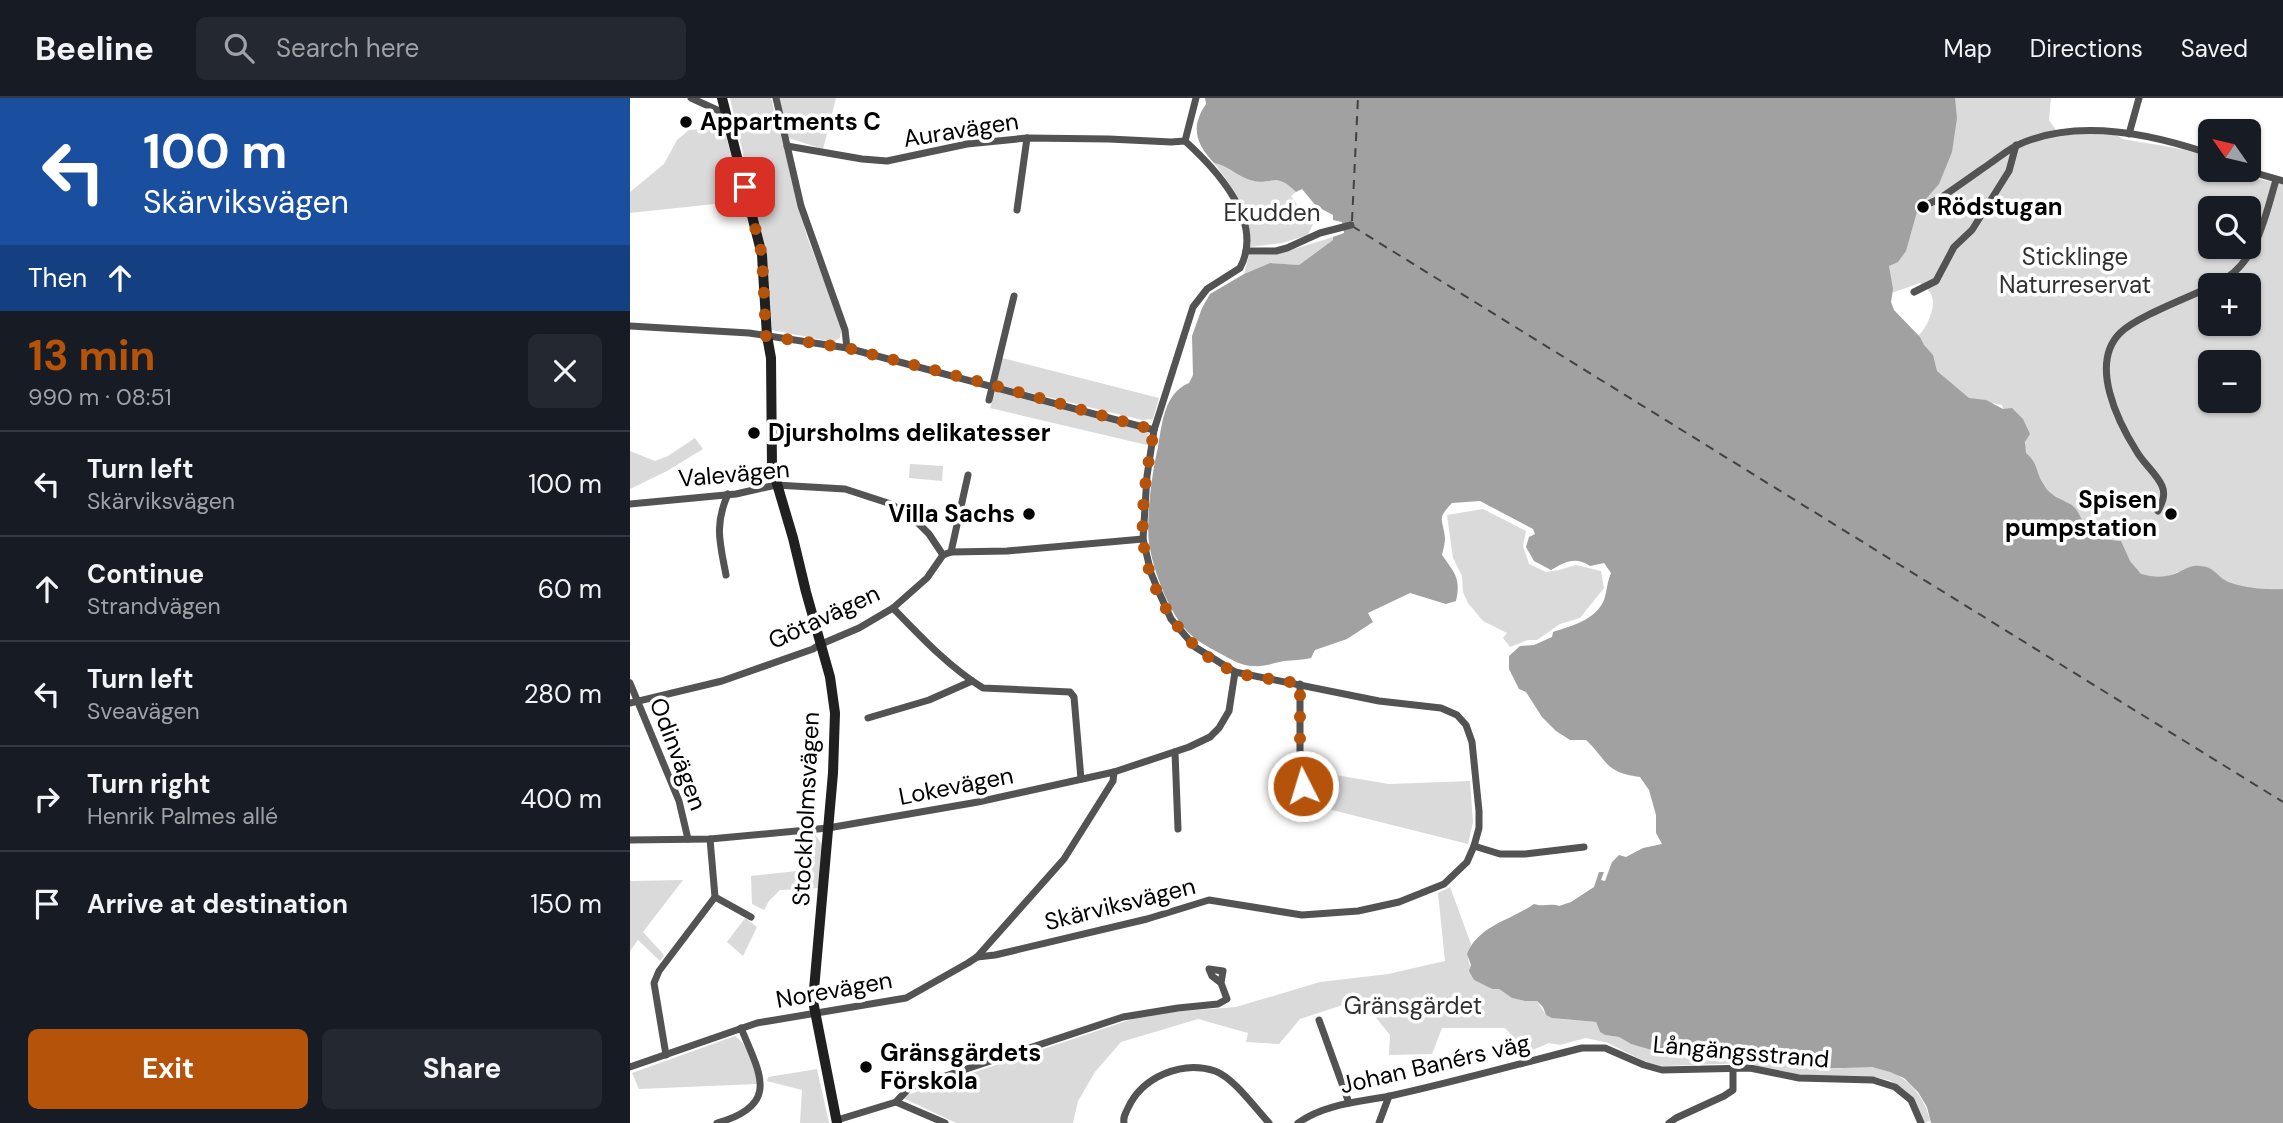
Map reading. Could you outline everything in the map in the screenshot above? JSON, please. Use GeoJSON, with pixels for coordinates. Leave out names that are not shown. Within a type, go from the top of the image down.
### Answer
{"type":"FeatureCollection","features":[{"type":"Feature","properties":{"kind":"street"},"geometry":{"type":"LineString","coordinates":[[691,98],[726,114]]}},
{"type":"Feature","properties":{"kind":"street","name":"Stockholmsvägen"},"geometry":{"type":"LineString","coordinates":[[722,98],[762,255],[766,336],[771,358],[770,451],[776,485],[830,677],[835,713],[833,772],[813,983],[814,1014],[837,1122]]}},
{"type":"Feature","properties":{"kind":"street"},"geometry":{"type":"LineString","coordinates":[[776,98],[801,206],[845,330],[847,348]]}},
{"type":"Feature","properties":{"kind":"street"},"geometry":{"type":"LineString","coordinates":[[1196,98],[1185,141],[1224,181],[1237,203],[1245,224],[1246,251],[1240,268],[1207,289],[1193,307],[1154,430],[1147,476],[1143,539],[1151,573],[1171,619],[1195,647],[1236,672]]}},
{"type":"Feature","properties":{"kind":"street"},"geometry":{"type":"LineString","coordinates":[[2129,134],[2138,98]]}},
{"type":"Feature","properties":{"kind":"street"},"geometry":{"type":"LineString","coordinates":[[1928,204],[2016,145],[2066,131],[2110,131],[2198,151]]}},
{"type":"Feature","properties":{"kind":"street"},"geometry":{"type":"LineString","coordinates":[[1017,210],[1027,138]]}},
{"type":"Feature","properties":{"kind":"street","name":"Auravägen"},"geometry":{"type":"LineString","coordinates":[[787,146],[887,161],[967,144],[1027,138],[1185,141]]}},
{"type":"Feature","properties":{"kind":"street"},"geometry":{"type":"LineString","coordinates":[[1914,292],[1936,281],[1954,247],[1972,230],[2009,171],[2016,145]]}},
{"type":"Feature","properties":{"kind":"street"},"geometry":{"type":"LineString","coordinates":[[2235,273],[2251,254],[2280,180],[2261,175]]}},
{"type":"Feature","properties":{"kind":"street"},"geometry":{"type":"LineString","coordinates":[[1246,251],[1276,251],[1320,233],[1351,225]]}},
{"type":"Feature","properties":{"kind":"street"},"geometry":{"type":"LineString","coordinates":[[2158,511],[2164,500],[2163,487],[2137,452],[2118,416],[2107,385],[2107,358],[2119,333],[2133,323],[2198,293]]}},
{"type":"Feature","properties":{"kind":"street"},"geometry":{"type":"LineString","coordinates":[[989,400],[1014,296]]}},
{"type":"Feature","properties":{"kind":"street"},"geometry":{"type":"LineString","coordinates":[[630,326],[766,336],[847,348],[1154,430]]}},
{"type":"Feature","properties":{"kind":"street"},"geometry":{"type":"LineString","coordinates":[[951,552],[968,475]]}},
{"type":"Feature","properties":{"kind":"street","name":"Valevägen"},"geometry":{"type":"LineString","coordinates":[[630,504],[728,494],[776,485],[845,489],[891,504],[915,520],[929,534],[943,555]]}},
{"type":"Feature","properties":{"kind":"street"},"geometry":{"type":"LineString","coordinates":[[726,575],[719,541],[719,522],[728,494]]}},
{"type":"Feature","properties":{"kind":"street"},"geometry":{"type":"LineString","coordinates":[[943,555],[951,552],[1007,551],[1143,539]]}},
{"type":"Feature","properties":{"kind":"street","name":"Götavägen"},"geometry":{"type":"LineString","coordinates":[[634,702],[722,681],[813,649],[859,628],[893,608],[927,578],[943,555]]}},
{"type":"Feature","properties":{"kind":"street"},"geometry":{"type":"LineString","coordinates":[[893,608],[923,640],[983,688],[1070,692],[1074,697],[1081,779]]}},
{"type":"Feature","properties":{"kind":"street","name":"Skärviksvägen"},"geometry":{"type":"LineString","coordinates":[[976,957],[995,955],[1147,919],[1209,900],[1302,915],[1358,911],[1399,902],[1444,884],[1467,862],[1479,828],[1479,811],[1472,742],[1466,726],[1457,715],[1441,708],[1379,701],[1236,672]]}},
{"type":"Feature","properties":{"kind":"street","name":"Lokevägen"},"geometry":{"type":"LineString","coordinates":[[630,840],[710,839],[828,828],[978,802],[1114,772],[1175,752],[1210,737],[1229,711],[1236,672]]}},
{"type":"Feature","properties":{"kind":"street"},"geometry":{"type":"LineString","coordinates":[[868,719],[929,700],[972,681]]}},
{"type":"Feature","properties":{"kind":"street","name":"Odinvägen"},"geometry":{"type":"LineString","coordinates":[[630,683],[634,702],[679,802],[688,839]]}},
{"type":"Feature","properties":{"kind":"street"},"geometry":{"type":"LineString","coordinates":[[1300,684],[1300,775],[1303,786]]}},
{"type":"Feature","properties":{"kind":"street"},"geometry":{"type":"LineString","coordinates":[[1175,752],[1178,829]]}},
{"type":"Feature","properties":{"kind":"street","name":"Norevägen"},"geometry":{"type":"LineString","coordinates":[[630,1067],[741,1028],[906,998],[976,957],[1065,859],[1113,781],[1114,772]]}},
{"type":"Feature","properties":{"kind":"street"},"geometry":{"type":"LineString","coordinates":[[666,1055],[654,983],[659,971],[715,897],[710,839]]}},
{"type":"Feature","properties":{"kind":"street"},"geometry":{"type":"LineString","coordinates":[[1474,846],[1500,853],[1525,854],[1584,847]]}},
{"type":"Feature","properties":{"kind":"street"},"geometry":{"type":"LineString","coordinates":[[715,897],[751,917]]}},
{"type":"Feature","properties":{"kind":"street"},"geometry":{"type":"LineString","coordinates":[[837,1122],[896,1102],[909,1088],[1123,1017],[1218,1004],[1227,999],[1222,983]]}},
{"type":"Feature","properties":{"kind":"street"},"geometry":{"type":"LineString","coordinates":[[1319,1020],[1349,1103]]}},
{"type":"Feature","properties":{"kind":"street"},"geometry":{"type":"LineString","coordinates":[[717,1123],[743,1114],[754,1105],[759,1095],[761,1078],[741,1028]]}},
{"type":"Feature","properties":{"kind":"street","name":"Johan Banérs väg"},"geometry":{"type":"LineString","coordinates":[[1298,1123],[1308,1116],[1349,1103],[1389,1096],[1582,1048]]}},
{"type":"Feature","properties":{"kind":"street","name":"Långängsstrand"},"geometry":{"type":"LineString","coordinates":[[1582,1048],[1605,1048],[1662,1070],[1750,1068],[1799,1078],[1883,1082],[1895,1087],[1911,1100],[1921,1123]]}},
{"type":"Feature","properties":{"kind":"street"},"geometry":{"type":"LineString","coordinates":[[1124,1123],[1123,1118],[1131,1101],[1143,1086],[1168,1072],[1197,1068],[1216,1071],[1230,1080],[1269,1123]]}},
{"type":"Feature","properties":{"kind":"street"},"geometry":{"type":"LineString","coordinates":[[1669,1123],[1733,1090],[1733,1069]]}},
{"type":"Feature","properties":{"kind":"street"},"geometry":{"type":"LineString","coordinates":[[1379,1123],[1389,1096]]}},
{"type":"Feature","properties":{"kind":"street"},"geometry":{"type":"LineString","coordinates":[[896,1102],[945,1123]]}},
{"type":"Feature","properties":{"kind":"green space"},"geometry":{"type":"Polygon","coordinates":[[[730,98],[771,98],[807,237],[842,326],[840,338],[833,342],[772,330],[767,256],[730,98]]]}},
{"type":"Feature","properties":{"kind":"green space"},"geometry":{"type":"Polygon","coordinates":[[[778,98],[836,98],[823,149],[788,138],[778,98]]]}},
{"type":"Feature","properties":{"kind":"green space","name":"Sticklinge Naturreservat"},"geometry":{"type":"Polygon","coordinates":[[[1950,98],[2051,98],[2049,120],[2056,130],[2055,135],[2109,133],[2123,139],[2198,154],[2198,182],[2261,182],[2261,180],[2283,184],[2283,593],[2251,592],[2178,572],[2158,579],[2137,575],[2112,542],[2100,541],[2057,497],[2046,491],[2024,453],[2027,432],[2006,409],[2003,409],[2002,405],[1966,398],[1936,373],[1917,337],[1924,329],[1933,306],[1928,290],[1920,283],[1886,295],[1887,268],[1950,98]]]}},
{"type":"Feature","properties":{"kind":"green space"},"geometry":{"type":"Polygon","coordinates":[[[716,128],[725,132],[743,201],[630,213],[630,192],[664,164],[677,140],[689,130],[716,128]]]}},
{"type":"Feature","properties":{"kind":"green space","name":"Ekudden"},"geometry":{"type":"Polygon","coordinates":[[[1214,163],[1250,180],[1278,180],[1289,185],[1296,192],[1291,196],[1299,208],[1314,222],[1308,235],[1282,243],[1250,247],[1239,202],[1214,163]]]}},
{"type":"Feature","properties":{"kind":"green space","name":"Ekudden"},"geometry":{"type":"Polygon","coordinates":[[[1333,237],[1333,240],[1299,265],[1270,263],[1244,274],[1249,255],[1278,254],[1333,237]]]}},
{"type":"Feature","properties":{"kind":"green space"},"geometry":{"type":"Polygon","coordinates":[[[1002,358],[1159,398],[1153,419],[1142,420],[995,384],[1002,358]]]}},
{"type":"Feature","properties":{"kind":"green space"},"geometry":{"type":"Polygon","coordinates":[[[996,389],[1142,428],[1149,433],[1147,445],[990,408],[996,389]]]}},
{"type":"Feature","properties":{"kind":"green space"},"geometry":{"type":"Polygon","coordinates":[[[695,438],[703,449],[630,489],[630,451],[655,461],[668,456],[695,438]]]}},
{"type":"Feature","properties":{"kind":"green space"},"geometry":{"type":"Polygon","coordinates":[[[910,464],[943,466],[942,481],[909,478],[910,464]]]}},
{"type":"Feature","properties":{"kind":"green space"},"geometry":{"type":"Polygon","coordinates":[[[1483,509],[1526,531],[1523,546],[1529,564],[1546,572],[1576,565],[1601,571],[1604,588],[1580,618],[1560,624],[1537,640],[1528,640],[1510,647],[1503,638],[1507,633],[1483,621],[1468,603],[1463,592],[1462,576],[1453,558],[1447,515],[1483,509]]]}},
{"type":"Feature","properties":{"kind":"green space"},"geometry":{"type":"Polygon","coordinates":[[[1306,770],[1389,784],[1470,781],[1473,822],[1468,844],[1300,802],[1301,795],[1306,793],[1308,787],[1306,770]]]}},
{"type":"Feature","properties":{"kind":"green space"},"geometry":{"type":"Polygon","coordinates":[[[810,835],[816,836],[823,846],[819,888],[780,890],[764,910],[752,904],[751,876],[806,870],[810,835]]]}},
{"type":"Feature","properties":{"kind":"green space"},"geometry":{"type":"Polygon","coordinates":[[[683,880],[643,932],[664,955],[660,961],[638,940],[630,951],[630,881],[683,880]]]}},
{"type":"Feature","properties":{"kind":"green space","name":"Gränsgärdet"},"geometry":{"type":"Polygon","coordinates":[[[1450,887],[1471,944],[1468,959],[1474,980],[1492,989],[1499,989],[1512,998],[1537,1001],[1546,1015],[1596,1022],[1600,1032],[1605,1035],[1619,1037],[1631,1044],[1661,1048],[1687,1056],[1722,1054],[1725,1051],[1743,1053],[1753,1049],[1778,1061],[1809,1068],[1870,1067],[1892,1072],[1917,1092],[1930,1121],[1924,1123],[1916,1104],[1906,1091],[1891,1081],[1876,1077],[1835,1078],[1790,1074],[1747,1063],[1663,1066],[1648,1063],[1608,1043],[1586,1038],[1560,1045],[1549,1043],[1528,1052],[1505,1028],[1442,1028],[1432,1054],[1389,1055],[1390,1035],[1361,999],[1300,1019],[1279,1044],[1246,1042],[1248,1033],[1198,1019],[1121,1042],[1095,1072],[1078,1101],[1073,1123],[956,1123],[901,1097],[1147,1014],[1236,1007],[1320,982],[1388,974],[1445,961],[1438,893],[1450,887]]]}},
{"type":"Feature","properties":{"kind":"green space"},"geometry":{"type":"Polygon","coordinates":[[[745,918],[757,927],[743,956],[727,942],[745,918]]]}},
{"type":"Feature","properties":{"kind":"green space"},"geometry":{"type":"Polygon","coordinates":[[[735,1036],[751,1057],[757,1084],[639,1089],[632,1073],[735,1036]]]}},
{"type":"Feature","properties":{"kind":"green space"},"geometry":{"type":"Polygon","coordinates":[[[817,1069],[829,1123],[800,1123],[802,1090],[767,1081],[768,1077],[817,1069]]]}},
{"type":"Feature","properties":{"kind":"shaded area"},"geometry":{"type":"Polygon","coordinates":[[[1205,98],[1955,98],[1957,118],[1952,152],[1939,184],[1918,208],[1906,251],[1898,262],[1889,266],[1894,310],[1933,355],[1937,371],[1969,398],[1986,400],[2003,409],[2012,408],[2023,419],[2030,434],[2025,442],[2026,453],[2033,461],[2046,488],[2073,506],[2093,532],[2107,539],[2121,541],[2130,561],[2141,574],[2165,576],[2200,566],[2211,569],[2223,579],[2236,584],[2261,589],[2283,589],[2283,1123],[1931,1123],[1927,1107],[1918,1092],[1904,1078],[1890,1072],[1872,1067],[1816,1069],[1769,1057],[1753,1049],[1743,1053],[1726,1051],[1723,1054],[1687,1056],[1655,1047],[1652,1050],[1631,1044],[1619,1037],[1605,1035],[1600,1032],[1596,1022],[1552,1018],[1546,1015],[1537,1001],[1512,998],[1499,989],[1492,989],[1474,980],[1469,971],[1471,965],[1467,954],[1472,944],[1487,930],[1534,904],[1559,906],[1571,902],[1594,887],[1599,872],[1604,872],[1601,880],[1605,881],[1612,862],[1619,855],[1626,857],[1643,848],[1662,844],[1656,833],[1656,815],[1649,790],[1640,777],[1613,769],[1586,740],[1570,740],[1556,731],[1542,717],[1526,692],[1519,689],[1509,669],[1509,656],[1520,646],[1534,645],[1552,637],[1553,632],[1595,613],[1604,600],[1611,573],[1604,563],[1590,566],[1580,561],[1566,563],[1551,570],[1534,561],[1526,547],[1529,537],[1535,534],[1533,529],[1480,501],[1452,503],[1442,516],[1445,538],[1442,555],[1456,576],[1456,601],[1446,604],[1410,593],[1368,613],[1373,622],[1347,639],[1315,650],[1311,658],[1261,666],[1234,661],[1198,641],[1183,627],[1170,605],[1154,566],[1148,532],[1149,508],[1163,419],[1174,394],[1189,383],[1193,375],[1192,336],[1202,308],[1210,294],[1244,274],[1270,263],[1299,265],[1333,240],[1333,237],[1344,233],[1342,222],[1333,220],[1333,215],[1316,206],[1302,189],[1296,192],[1278,180],[1250,180],[1214,163],[1203,149],[1197,135],[1198,120],[1206,104],[1205,98]]]}},
{"type":"Feature","properties":{"kind":"ferry route"},"geometry":{"type":"LineString","coordinates":[[1352,221],[1358,98]]}},
{"type":"Feature","properties":{"kind":"ferry route"},"geometry":{"type":"LineString","coordinates":[[1352,226],[2283,802]]}},
{"type":"Feature","properties":{"kind":"place","name":"Appartments C"},"geometry":{"type":"Point","coordinates":[686,122]}},
{"type":"Feature","properties":{"kind":"place","name":"Rödstugan"},"geometry":{"type":"Point","coordinates":[1923,207]}},
{"type":"Feature","properties":{"kind":"place","name":"Djursholms delikatesser"},"geometry":{"type":"Point","coordinates":[754,433]}},
{"type":"Feature","properties":{"kind":"place","name":"Villa Sachs"},"geometry":{"type":"Point","coordinates":[1029,514]}},
{"type":"Feature","properties":{"kind":"place","name":"Spisen pumpstation"},"geometry":{"type":"Point","coordinates":[2171,514]}},
{"type":"Feature","properties":{"kind":"place","name":"Gränsgärdets Förskola"},"geometry":{"type":"Point","coordinates":[866,1067]}},
{"type":"Feature","properties":{"kind":"route"},"geometry":{"type":"LineString","coordinates":[[745,187],[762,255],[766,336],[847,348],[1154,430],[1147,476],[1143,539],[1158,590],[1171,619],[1183,634],[1195,647],[1219,663],[1236,672],[1300,684],[1300,775],[1303,786]]}}]}
